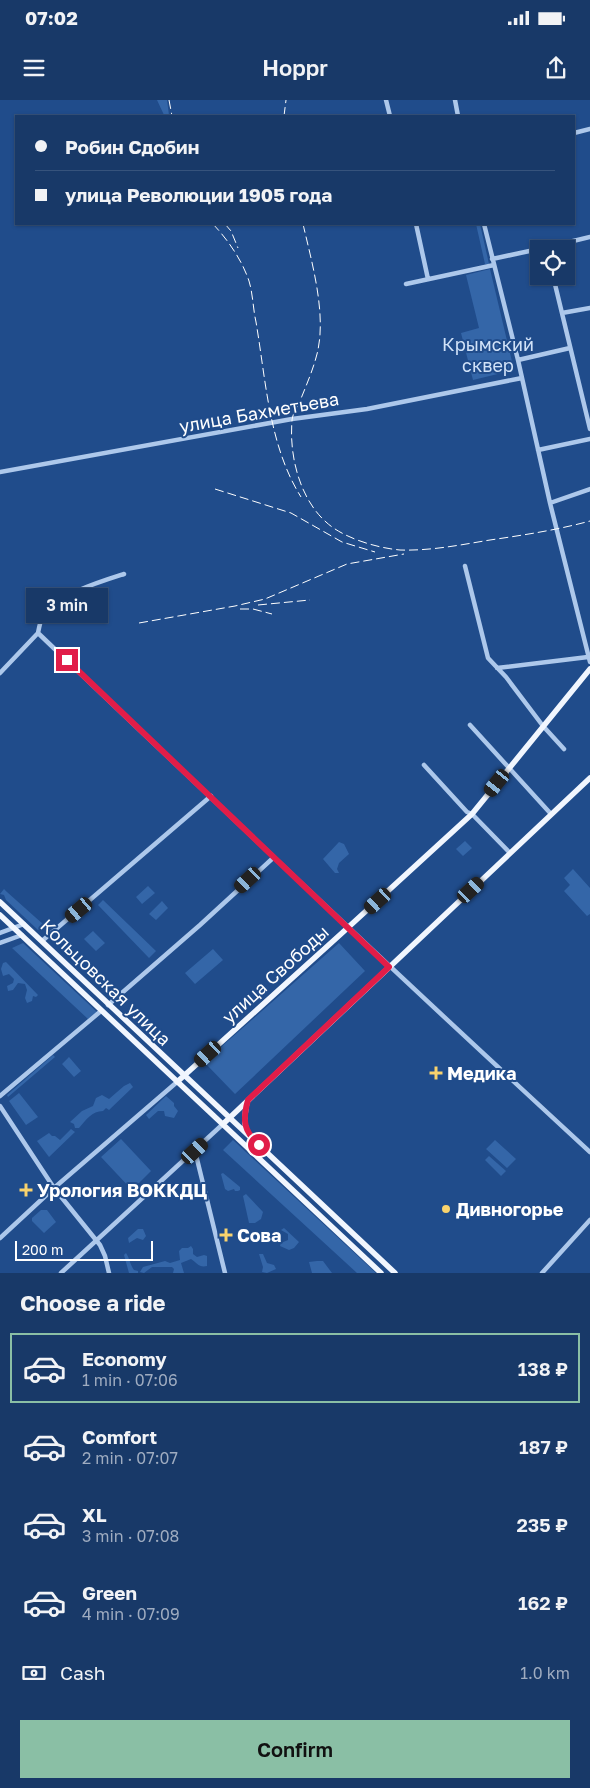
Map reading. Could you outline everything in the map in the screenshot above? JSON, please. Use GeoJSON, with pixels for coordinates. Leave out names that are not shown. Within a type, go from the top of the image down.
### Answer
{"type":"FeatureCollection","features":[{"type":"Feature","properties":{"kind":"main road","name":"улица Свободы"},"geometry":{"type":"LineString","coordinates":[[177,1082],[472,814],[590,669]]}},
{"type":"Feature","properties":{"kind":"main road"},"geometry":{"type":"LineString","coordinates":[[223,1124],[590,778]]}},
{"type":"Feature","properties":{"kind":"main road","name":"Кольцовская улица"},"geometry":{"type":"LineString","coordinates":[[0,902],[395,1273]]}},
{"type":"Feature","properties":{"kind":"main road","name":"Кольцовская улица"},"geometry":{"type":"LineString","coordinates":[[0,915],[381,1273]]}},
{"type":"Feature","properties":{"kind":"main road"},"geometry":{"type":"LineString","coordinates":[[248,1100],[245,1123],[246,1132],[251,1138]]}},
{"type":"Feature","properties":{"kind":"main road"},"geometry":{"type":"LineString","coordinates":[[361,1255],[363,1250],[368,1247]]}},
{"type":"Feature","properties":{"kind":"street"},"geometry":{"type":"LineString","coordinates":[[386,100],[390,115]]}},
{"type":"Feature","properties":{"kind":"street"},"geometry":{"type":"LineString","coordinates":[[455,100],[458,115]]}},
{"type":"Feature","properties":{"kind":"street"},"geometry":{"type":"LineString","coordinates":[[575,133],[590,129]]}},
{"type":"Feature","properties":{"kind":"street"},"geometry":{"type":"LineString","coordinates":[[416,225],[428,279]]}},
{"type":"Feature","properties":{"kind":"street"},"geometry":{"type":"LineString","coordinates":[[484,225],[589,660],[497,668]]}},
{"type":"Feature","properties":{"kind":"street"},"geometry":{"type":"LineString","coordinates":[[575,241],[590,237]]}},
{"type":"Feature","properties":{"kind":"street"},"geometry":{"type":"LineString","coordinates":[[492,259],[530,251]]}},
{"type":"Feature","properties":{"kind":"street"},"geometry":{"type":"LineString","coordinates":[[406,284],[494,265]]}},
{"type":"Feature","properties":{"kind":"street"},"geometry":{"type":"LineString","coordinates":[[555,285],[590,429]]}},
{"type":"Feature","properties":{"kind":"street"},"geometry":{"type":"LineString","coordinates":[[562,313],[590,308]]}},
{"type":"Feature","properties":{"kind":"street"},"geometry":{"type":"LineString","coordinates":[[518,360],[570,348]]}},
{"type":"Feature","properties":{"kind":"street","name":"улица Бахметьева"},"geometry":{"type":"LineString","coordinates":[[0,472],[292,419],[367,409],[522,378]]}},
{"type":"Feature","properties":{"kind":"street"},"geometry":{"type":"LineString","coordinates":[[538,450],[590,438]]}},
{"type":"Feature","properties":{"kind":"street"},"geometry":{"type":"LineString","coordinates":[[550,503],[590,489]]}},
{"type":"Feature","properties":{"kind":"street"},"geometry":{"type":"LineString","coordinates":[[465,566],[488,658],[564,749]]}},
{"type":"Feature","properties":{"kind":"street"},"geometry":{"type":"LineString","coordinates":[[0,673],[38,633],[42,617],[54,604],[93,583],[124,574]]}},
{"type":"Feature","properties":{"kind":"street"},"geometry":{"type":"LineString","coordinates":[[38,633],[211,796],[273,858],[590,1152]]}},
{"type":"Feature","properties":{"kind":"street"},"geometry":{"type":"LineString","coordinates":[[470,725],[551,814]]}},
{"type":"Feature","properties":{"kind":"street"},"geometry":{"type":"LineString","coordinates":[[424,765],[467,812],[472,814],[510,853]]}},
{"type":"Feature","properties":{"kind":"street"},"geometry":{"type":"LineString","coordinates":[[42,941],[211,796]]}},
{"type":"Feature","properties":{"kind":"street"},"geometry":{"type":"LineString","coordinates":[[108,1005],[273,858]]}},
{"type":"Feature","properties":{"kind":"street"},"geometry":{"type":"LineString","coordinates":[[0,933],[24,924]]}},
{"type":"Feature","properties":{"kind":"street"},"geometry":{"type":"LineString","coordinates":[[0,943],[22,935]]}},
{"type":"Feature","properties":{"kind":"street"},"geometry":{"type":"LineString","coordinates":[[0,1096],[102,1011]]}},
{"type":"Feature","properties":{"kind":"street","name":"улица Свободы"},"geometry":{"type":"LineString","coordinates":[[0,1238],[54,1188],[177,1082]]}},
{"type":"Feature","properties":{"kind":"street"},"geometry":{"type":"LineString","coordinates":[[0,1106],[54,1188],[97,1240],[105,1256],[109,1273]]}},
{"type":"Feature","properties":{"kind":"street"},"geometry":{"type":"LineString","coordinates":[[61,1273],[223,1124]]}},
{"type":"Feature","properties":{"kind":"street"},"geometry":{"type":"LineString","coordinates":[[195,1151],[225,1273]]}},
{"type":"Feature","properties":{"kind":"street"},"geometry":{"type":"LineString","coordinates":[[542,1273],[590,1220]]}},
{"type":"Feature","properties":{"kind":"green space"},"geometry":{"type":"Polygon","coordinates":[[[157,100],[167,100],[169,115],[164,115],[157,100]]]}},
{"type":"Feature","properties":{"kind":"green space"},"geometry":{"type":"Polygon","coordinates":[[[476,225],[480,225],[489,264],[485,264],[476,225]]]}},
{"type":"Feature","properties":{"kind":"green space","name":"Крымский сквер"},"geometry":{"type":"Polygon","coordinates":[[[490,269],[514,370],[473,380],[461,333],[479,328],[466,275],[490,269]]]}},
{"type":"Feature","properties":{"kind":"green space"},"geometry":{"type":"Polygon","coordinates":[[[465,841],[472,848],[463,856],[456,849],[465,841]]]}},
{"type":"Feature","properties":{"kind":"green space"},"geometry":{"type":"Polygon","coordinates":[[[339,842],[344,844],[349,854],[339,863],[337,869],[339,873],[335,873],[323,859],[339,842]]]}},
{"type":"Feature","properties":{"kind":"green space"},"geometry":{"type":"Polygon","coordinates":[[[573,869],[590,888],[590,914],[587,916],[564,891],[570,885],[564,878],[573,869]]]}},
{"type":"Feature","properties":{"kind":"green space"},"geometry":{"type":"Polygon","coordinates":[[[148,886],[155,893],[142,904],[136,897],[148,886]]]}},
{"type":"Feature","properties":{"kind":"green space"},"geometry":{"type":"Polygon","coordinates":[[[4,889],[44,925],[38,930],[6,900],[4,895],[0,894],[4,889]]]}},
{"type":"Feature","properties":{"kind":"green space"},"geometry":{"type":"Polygon","coordinates":[[[103,900],[156,951],[149,958],[98,905],[103,900]]]}},
{"type":"Feature","properties":{"kind":"green space"},"geometry":{"type":"Polygon","coordinates":[[[162,901],[168,908],[156,920],[149,914],[162,901]]]}},
{"type":"Feature","properties":{"kind":"green space"},"geometry":{"type":"Polygon","coordinates":[[[93,931],[105,943],[96,951],[84,939],[93,931]]]}},
{"type":"Feature","properties":{"kind":"green space"},"geometry":{"type":"Polygon","coordinates":[[[23,943],[97,1012],[88,1019],[12,948],[23,943]]]}},
{"type":"Feature","properties":{"kind":"green space"},"geometry":{"type":"Polygon","coordinates":[[[339,943],[365,971],[235,1094],[204,1062],[339,943]]]}},
{"type":"Feature","properties":{"kind":"green space"},"geometry":{"type":"Polygon","coordinates":[[[213,949],[223,960],[195,984],[185,973],[213,949]]]}},
{"type":"Feature","properties":{"kind":"green space"},"geometry":{"type":"Polygon","coordinates":[[[6,962],[38,995],[36,997],[33,996],[32,1001],[27,1003],[25,984],[18,983],[13,990],[8,991],[7,986],[13,983],[14,979],[9,974],[3,976],[1,969],[3,963],[6,962]]]}},
{"type":"Feature","properties":{"kind":"green space"},"geometry":{"type":"Polygon","coordinates":[[[53,1055],[55,1057],[8,1097],[7,1095],[53,1055]]]}},
{"type":"Feature","properties":{"kind":"green space"},"geometry":{"type":"Polygon","coordinates":[[[69,1057],[81,1071],[74,1077],[62,1064],[69,1057]]]}},
{"type":"Feature","properties":{"kind":"green space"},"geometry":{"type":"Polygon","coordinates":[[[130,1083],[133,1087],[109,1110],[106,1108],[103,1111],[92,1114],[79,1128],[75,1128],[74,1124],[70,1122],[82,1111],[93,1106],[96,1098],[102,1095],[109,1099],[130,1083]]]}},
{"type":"Feature","properties":{"kind":"green space"},"geometry":{"type":"Polygon","coordinates":[[[19,1093],[38,1117],[26,1125],[9,1101],[19,1093]]]}},
{"type":"Feature","properties":{"kind":"green space"},"geometry":{"type":"Polygon","coordinates":[[[166,1096],[174,1103],[178,1111],[174,1118],[165,1116],[164,1111],[158,1111],[149,1119],[146,1115],[166,1096]]]}},
{"type":"Feature","properties":{"kind":"green space"},"geometry":{"type":"Polygon","coordinates":[[[71,1129],[75,1132],[49,1157],[37,1141],[49,1133],[60,1140],[71,1129]]]}},
{"type":"Feature","properties":{"kind":"green space"},"geometry":{"type":"Polygon","coordinates":[[[121,1139],[151,1171],[132,1190],[101,1157],[121,1139]]]}},
{"type":"Feature","properties":{"kind":"green space"},"geometry":{"type":"Polygon","coordinates":[[[233,1140],[376,1273],[357,1273],[223,1150],[233,1140]]]}},
{"type":"Feature","properties":{"kind":"green space"},"geometry":{"type":"Polygon","coordinates":[[[495,1140],[516,1159],[507,1168],[486,1149],[495,1140]]]}},
{"type":"Feature","properties":{"kind":"green space"},"geometry":{"type":"Polygon","coordinates":[[[489,1156],[506,1171],[501,1176],[485,1160],[489,1156]]]}},
{"type":"Feature","properties":{"kind":"green space"},"geometry":{"type":"Polygon","coordinates":[[[223,1173],[240,1187],[240,1190],[228,1191],[225,1189],[221,1174],[223,1173]]]}},
{"type":"Feature","properties":{"kind":"green space"},"geometry":{"type":"Polygon","coordinates":[[[246,1194],[263,1212],[261,1219],[255,1223],[249,1223],[243,1196],[246,1194]]]}},
{"type":"Feature","properties":{"kind":"green space"},"geometry":{"type":"Polygon","coordinates":[[[41,1210],[47,1210],[56,1222],[44,1233],[32,1221],[32,1218],[41,1210]]]}},
{"type":"Feature","properties":{"kind":"green space"},"geometry":{"type":"Polygon","coordinates":[[[284,1228],[299,1242],[294,1248],[289,1250],[280,1246],[281,1243],[288,1240],[288,1234],[281,1230],[284,1228]]]}},
{"type":"Feature","properties":{"kind":"green space"},"geometry":{"type":"Polygon","coordinates":[[[138,1229],[143,1229],[146,1236],[143,1240],[137,1238],[129,1243],[128,1238],[138,1229]]]}},
{"type":"Feature","properties":{"kind":"green space"},"geometry":{"type":"Polygon","coordinates":[[[191,1246],[193,1254],[197,1257],[207,1256],[207,1266],[200,1266],[191,1259],[181,1263],[184,1273],[173,1273],[174,1269],[172,1267],[152,1267],[144,1273],[140,1272],[143,1267],[165,1261],[170,1263],[180,1260],[179,1251],[182,1248],[191,1246]]]}},
{"type":"Feature","properties":{"kind":"green space"},"geometry":{"type":"Polygon","coordinates":[[[126,1253],[134,1270],[138,1271],[138,1273],[129,1273],[124,1255],[126,1253]]]}},
{"type":"Feature","properties":{"kind":"green space"},"geometry":{"type":"Polygon","coordinates":[[[259,1254],[263,1254],[267,1263],[274,1265],[276,1269],[267,1273],[262,1272],[263,1267],[259,1254]]]}},
{"type":"Feature","properties":{"kind":"green space"},"geometry":{"type":"Polygon","coordinates":[[[323,1261],[332,1273],[312,1273],[309,1262],[323,1261]]]}},
{"type":"Feature","properties":{"kind":"railway"},"geometry":{"type":"LineString","coordinates":[[169,100],[172,115]]}},
{"type":"Feature","properties":{"kind":"railway"},"geometry":{"type":"LineString","coordinates":[[284,115],[286,100]]}},
{"type":"Feature","properties":{"kind":"railway"},"geometry":{"type":"LineString","coordinates":[[214,225],[243,265],[249,281],[275,435],[290,477],[301,497]]}},
{"type":"Feature","properties":{"kind":"railway"},"geometry":{"type":"LineString","coordinates":[[226,225],[231,231],[238,248]]}},
{"type":"Feature","properties":{"kind":"railway"},"geometry":{"type":"LineString","coordinates":[[303,225],[317,289],[320,339],[311,372],[293,416],[292,448],[303,489],[309,501],[326,522],[342,533],[371,544],[391,549],[422,550],[528,534],[590,521]]}},
{"type":"Feature","properties":{"kind":"railway"},"geometry":{"type":"LineString","coordinates":[[215,489],[291,513],[342,542],[375,552]]}},
{"type":"Feature","properties":{"kind":"railway"},"geometry":{"type":"LineString","coordinates":[[139,623],[265,599],[347,564],[404,554]]}},
{"type":"Feature","properties":{"kind":"railway"},"geometry":{"type":"LineString","coordinates":[[258,605],[310,600]]}},
{"type":"Feature","properties":{"kind":"railway"},"geometry":{"type":"LineString","coordinates":[[240,609],[253,609],[272,614]]}},
{"type":"Feature","properties":{"kind":"place","name":"Медика"},"geometry":{"type":"Point","coordinates":[436,1073]}},
{"type":"Feature","properties":{"kind":"place","name":"Урология ВОККДЦ"},"geometry":{"type":"Point","coordinates":[26,1190]}},
{"type":"Feature","properties":{"kind":"place","name":"Дивногорье"},"geometry":{"type":"Point","coordinates":[446,1209]}},
{"type":"Feature","properties":{"kind":"place","name":"Сова"},"geometry":{"type":"Point","coordinates":[226,1235]}},
{"type":"Feature","properties":{"kind":"route"},"geometry":{"type":"LineString","coordinates":[[67,660],[389,967],[248,1100],[245,1110],[246,1132],[259,1145]]}}]}
